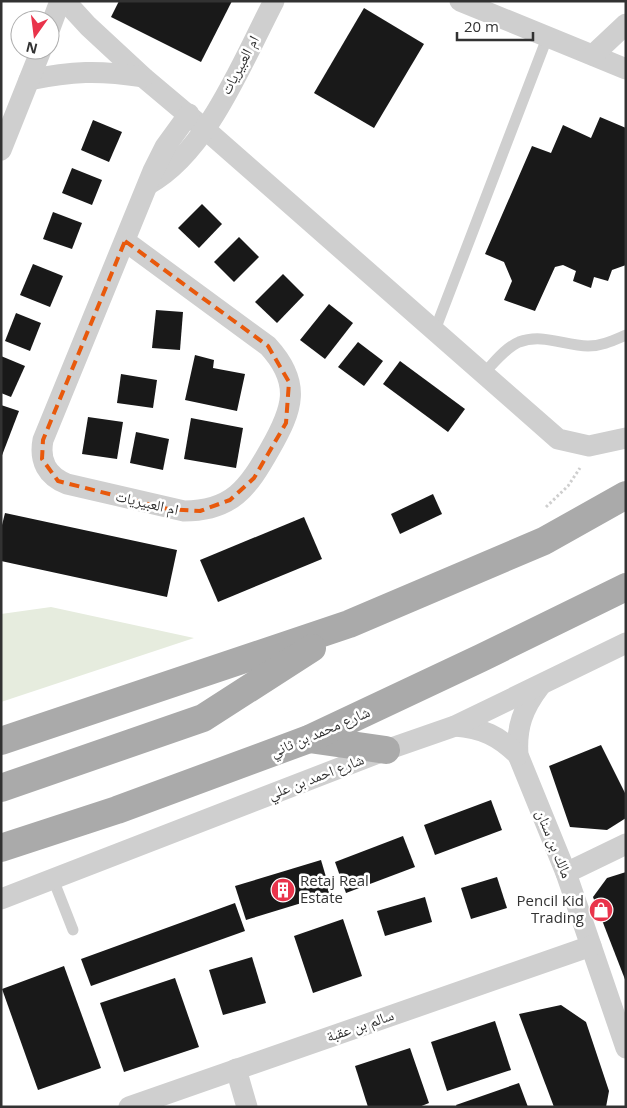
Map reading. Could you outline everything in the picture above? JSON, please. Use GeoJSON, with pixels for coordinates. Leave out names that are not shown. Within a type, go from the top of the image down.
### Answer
{"type":"FeatureCollection","features":[{"type":"Feature","properties":{"kind":"main road"},"geometry":{"type":"LineString","coordinates":[[1,741],[348,624],[544,541],[626,495]]}},
{"type":"Feature","properties":{"kind":"main road","name":"شارع محمد بن ثاني"},"geometry":{"type":"LineString","coordinates":[[1,848],[117,810],[309,739],[626,587]]}},
{"type":"Feature","properties":{"kind":"main road"},"geometry":{"type":"LineString","coordinates":[[1,788],[203,718],[348,624]]}},
{"type":"Feature","properties":{"kind":"main road"},"geometry":{"type":"LineString","coordinates":[[309,739],[386,750]]}},
{"type":"Feature","properties":{"kind":"street"},"geometry":{"type":"LineString","coordinates":[[65,1],[88,26],[143,77],[189,114],[435,330],[519,408],[558,439],[589,446],[624,439]]}},
{"type":"Feature","properties":{"kind":"street","name":"ام العبيريات"},"geometry":{"type":"LineString","coordinates":[[149,184],[169,171],[206,130],[274,1]]}},
{"type":"Feature","properties":{"kind":"street"},"geometry":{"type":"LineString","coordinates":[[460,1],[626,70]]}},
{"type":"Feature","properties":{"kind":"street"},"geometry":{"type":"LineString","coordinates":[[593,56],[626,24]]}},
{"type":"Feature","properties":{"kind":"street"},"geometry":{"type":"LineString","coordinates":[[1,150],[37,60]]}},
{"type":"Feature","properties":{"kind":"street"},"geometry":{"type":"LineString","coordinates":[[29,80],[66,72],[105,71],[143,77]]}},
{"type":"Feature","properties":{"kind":"street","name":"ام العبيريات"},"geometry":{"type":"LineString","coordinates":[[125,241],[268,346],[277,356],[289,382],[290,410],[286,423],[244,490],[216,507],[184,512],[67,484],[51,475],[42,459],[43,440],[125,241],[149,184],[159,159],[189,114]]}},
{"type":"Feature","properties":{"kind":"street","name":"شارع احمد بن علي"},"geometry":{"type":"LineString","coordinates":[[1,899],[386,750],[455,726],[626,643]]}},
{"type":"Feature","properties":{"kind":"street","name":"مالك بن سنان"},"geometry":{"type":"LineString","coordinates":[[540,686],[528,701],[521,718],[517,736],[518,755],[566,873],[626,1048]]}},
{"type":"Feature","properties":{"kind":"street","name":"مالك بن سنان"},"geometry":{"type":"LineString","coordinates":[[455,726],[473,727],[490,733],[505,742],[518,755]]}},
{"type":"Feature","properties":{"kind":"street"},"geometry":{"type":"LineString","coordinates":[[566,873],[626,844]]}},
{"type":"Feature","properties":{"kind":"street","name":"سالم بن عقبة"},"geometry":{"type":"LineString","coordinates":[[129,1107],[591,946]]}},
{"type":"Feature","properties":{"kind":"street"},"geometry":{"type":"LineString","coordinates":[[236,1069],[247,1107]]}},
{"type":"Feature","properties":{"kind":"lane"},"geometry":{"type":"LineString","coordinates":[[435,330],[547,38]]}},
{"type":"Feature","properties":{"kind":"lane"},"geometry":{"type":"LineString","coordinates":[[484,374],[506,351],[518,342],[544,338],[589,346],[606,344],[626,335]]}},
{"type":"Feature","properties":{"kind":"lane"},"geometry":{"type":"LineString","coordinates":[[53,879],[73,930]]}},
{"type":"Feature","properties":{"kind":"path"},"geometry":{"type":"LineString","coordinates":[[540,511],[553,502],[568,486],[580,467],[589,446]]}},
{"type":"Feature","properties":{"kind":"highlighted area"},"geometry":{"type":"Polygon","coordinates":[[[125,241],[268,346],[289,382],[286,423],[254,478],[230,500],[200,511],[168,509],[58,481],[42,459],[43,440],[125,241]]]}},
{"type":"Feature","properties":{"kind":"shaded area"},"geometry":{"type":"Polygon","coordinates":[[[51,607],[194,638],[1,702],[1,614],[51,607]]]}},
{"type":"Feature","properties":{"kind":"building"},"geometry":{"type":"Polygon","coordinates":[[[119,1],[232,1],[201,62],[111,17],[119,1]]]}},
{"type":"Feature","properties":{"kind":"building"},"geometry":{"type":"Polygon","coordinates":[[[364,8],[424,44],[374,128],[314,93],[364,8]]]}},
{"type":"Feature","properties":{"kind":"building"},"geometry":{"type":"Polygon","coordinates":[[[600,117],[626,128],[626,265],[612,270],[608,281],[594,277],[591,288],[573,281],[576,271],[563,265],[555,267],[535,311],[504,300],[512,281],[504,262],[485,254],[532,146],[551,153],[563,125],[591,138],[600,117]]]}},
{"type":"Feature","properties":{"kind":"building"},"geometry":{"type":"Polygon","coordinates":[[[93,120],[122,132],[109,162],[81,150],[93,120]]]}},
{"type":"Feature","properties":{"kind":"building"},"geometry":{"type":"Polygon","coordinates":[[[72,168],[102,180],[92,205],[62,193],[72,168]]]}},
{"type":"Feature","properties":{"kind":"building"},"geometry":{"type":"Polygon","coordinates":[[[202,204],[222,224],[199,248],[178,228],[202,204]]]}},
{"type":"Feature","properties":{"kind":"building"},"geometry":{"type":"Polygon","coordinates":[[[53,212],[82,223],[72,249],[43,239],[53,212]]]}},
{"type":"Feature","properties":{"kind":"building"},"geometry":{"type":"Polygon","coordinates":[[[239,237],[259,257],[234,282],[214,262],[239,237]]]}},
{"type":"Feature","properties":{"kind":"building"},"geometry":{"type":"Polygon","coordinates":[[[33,264],[63,276],[50,307],[20,295],[33,264]]]}},
{"type":"Feature","properties":{"kind":"building"},"geometry":{"type":"Polygon","coordinates":[[[283,274],[304,295],[277,323],[255,302],[283,274]]]}},
{"type":"Feature","properties":{"kind":"building"},"geometry":{"type":"Polygon","coordinates":[[[329,304],[353,323],[325,359],[300,340],[329,304]]]}},
{"type":"Feature","properties":{"kind":"building"},"geometry":{"type":"Polygon","coordinates":[[[156,310],[183,312],[180,350],[152,348],[156,310]]]}},
{"type":"Feature","properties":{"kind":"building"},"geometry":{"type":"Polygon","coordinates":[[[16,313],[41,323],[30,351],[5,341],[16,313]]]}},
{"type":"Feature","properties":{"kind":"building"},"geometry":{"type":"Polygon","coordinates":[[[358,342],[383,361],[364,386],[338,367],[358,342]]]}},
{"type":"Feature","properties":{"kind":"building"},"geometry":{"type":"Polygon","coordinates":[[[195,355],[214,360],[213,368],[245,374],[237,411],[185,400],[195,355]]]}},
{"type":"Feature","properties":{"kind":"building"},"geometry":{"type":"Polygon","coordinates":[[[1,356],[25,366],[11,397],[1,393],[1,356]]]}},
{"type":"Feature","properties":{"kind":"building"},"geometry":{"type":"Polygon","coordinates":[[[400,361],[465,409],[448,432],[383,384],[400,361]]]}},
{"type":"Feature","properties":{"kind":"building"},"geometry":{"type":"Polygon","coordinates":[[[121,374],[157,380],[153,408],[117,403],[121,374]]]}},
{"type":"Feature","properties":{"kind":"building"},"geometry":{"type":"Polygon","coordinates":[[[1,405],[19,411],[1,458],[1,405]]]}},
{"type":"Feature","properties":{"kind":"building"},"geometry":{"type":"Polygon","coordinates":[[[88,417],[123,422],[117,459],[82,454],[88,417]]]}},
{"type":"Feature","properties":{"kind":"building"},"geometry":{"type":"Polygon","coordinates":[[[191,418],[243,428],[236,468],[184,459],[191,418]]]}},
{"type":"Feature","properties":{"kind":"building"},"geometry":{"type":"Polygon","coordinates":[[[136,432],[169,439],[163,470],[130,463],[136,432]]]}},
{"type":"Feature","properties":{"kind":"building"},"geometry":{"type":"Polygon","coordinates":[[[433,494],[442,514],[400,534],[391,514],[433,494]]]}},
{"type":"Feature","properties":{"kind":"building"},"geometry":{"type":"Polygon","coordinates":[[[5,513],[177,550],[167,597],[1,561],[1,529],[5,513]]]}},
{"type":"Feature","properties":{"kind":"building"},"geometry":{"type":"Polygon","coordinates":[[[304,517],[322,559],[218,602],[200,560],[304,517]]]}},
{"type":"Feature","properties":{"kind":"building"},"geometry":{"type":"Polygon","coordinates":[[[601,745],[626,795],[626,818],[607,830],[570,827],[549,766],[601,745]]]}},
{"type":"Feature","properties":{"kind":"building"},"geometry":{"type":"Polygon","coordinates":[[[491,800],[502,830],[435,855],[424,825],[491,800]]]}},
{"type":"Feature","properties":{"kind":"building"},"geometry":{"type":"Polygon","coordinates":[[[403,836],[415,867],[346,893],[335,862],[403,836]]]}},
{"type":"Feature","properties":{"kind":"building","name":"Retaj Real Estate"},"geometry":{"type":"Polygon","coordinates":[[[321,860],[331,894],[246,920],[235,886],[321,860]]]}},
{"type":"Feature","properties":{"kind":"building"},"geometry":{"type":"Polygon","coordinates":[[[626,872],[626,982],[593,897],[607,878],[626,872]]]}},
{"type":"Feature","properties":{"kind":"building"},"geometry":{"type":"Polygon","coordinates":[[[497,877],[507,908],[471,919],[461,888],[497,877]]]}},
{"type":"Feature","properties":{"kind":"building"},"geometry":{"type":"Polygon","coordinates":[[[425,897],[432,922],[385,936],[377,911],[425,897]]]}},
{"type":"Feature","properties":{"kind":"building"},"geometry":{"type":"Polygon","coordinates":[[[235,903],[245,931],[91,986],[81,959],[235,903]]]}},
{"type":"Feature","properties":{"kind":"building"},"geometry":{"type":"Polygon","coordinates":[[[343,919],[362,976],[313,993],[294,936],[343,919]]]}},
{"type":"Feature","properties":{"kind":"building"},"geometry":{"type":"Polygon","coordinates":[[[252,957],[266,1003],[223,1015],[209,970],[252,957]]]}},
{"type":"Feature","properties":{"kind":"building"},"geometry":{"type":"Polygon","coordinates":[[[64,966],[101,1068],[38,1090],[2,989],[64,966]]]}},
{"type":"Feature","properties":{"kind":"building"},"geometry":{"type":"Polygon","coordinates":[[[175,978],[199,1047],[124,1072],[100,1003],[175,978]]]}},
{"type":"Feature","properties":{"kind":"building"},"geometry":{"type":"Polygon","coordinates":[[[561,1005],[586,1022],[609,1091],[606,1107],[554,1107],[519,1014],[561,1005]]]}},
{"type":"Feature","properties":{"kind":"building"},"geometry":{"type":"Polygon","coordinates":[[[495,1021],[511,1070],[447,1091],[431,1042],[495,1021]]]}},
{"type":"Feature","properties":{"kind":"building"},"geometry":{"type":"Polygon","coordinates":[[[410,1048],[429,1103],[419,1107],[368,1107],[355,1066],[410,1048]]]}},
{"type":"Feature","properties":{"kind":"building"},"geometry":{"type":"Polygon","coordinates":[[[519,1083],[528,1107],[457,1107],[456,1105],[519,1083]]]}},
{"type":"Feature","properties":{"kind":"place","name":"Retaj Real Estate"},"geometry":{"type":"Point","coordinates":[283,890]}},
{"type":"Feature","properties":{"kind":"place","name":"Pencil Kid Trading"},"geometry":{"type":"Point","coordinates":[601,910]}}]}
